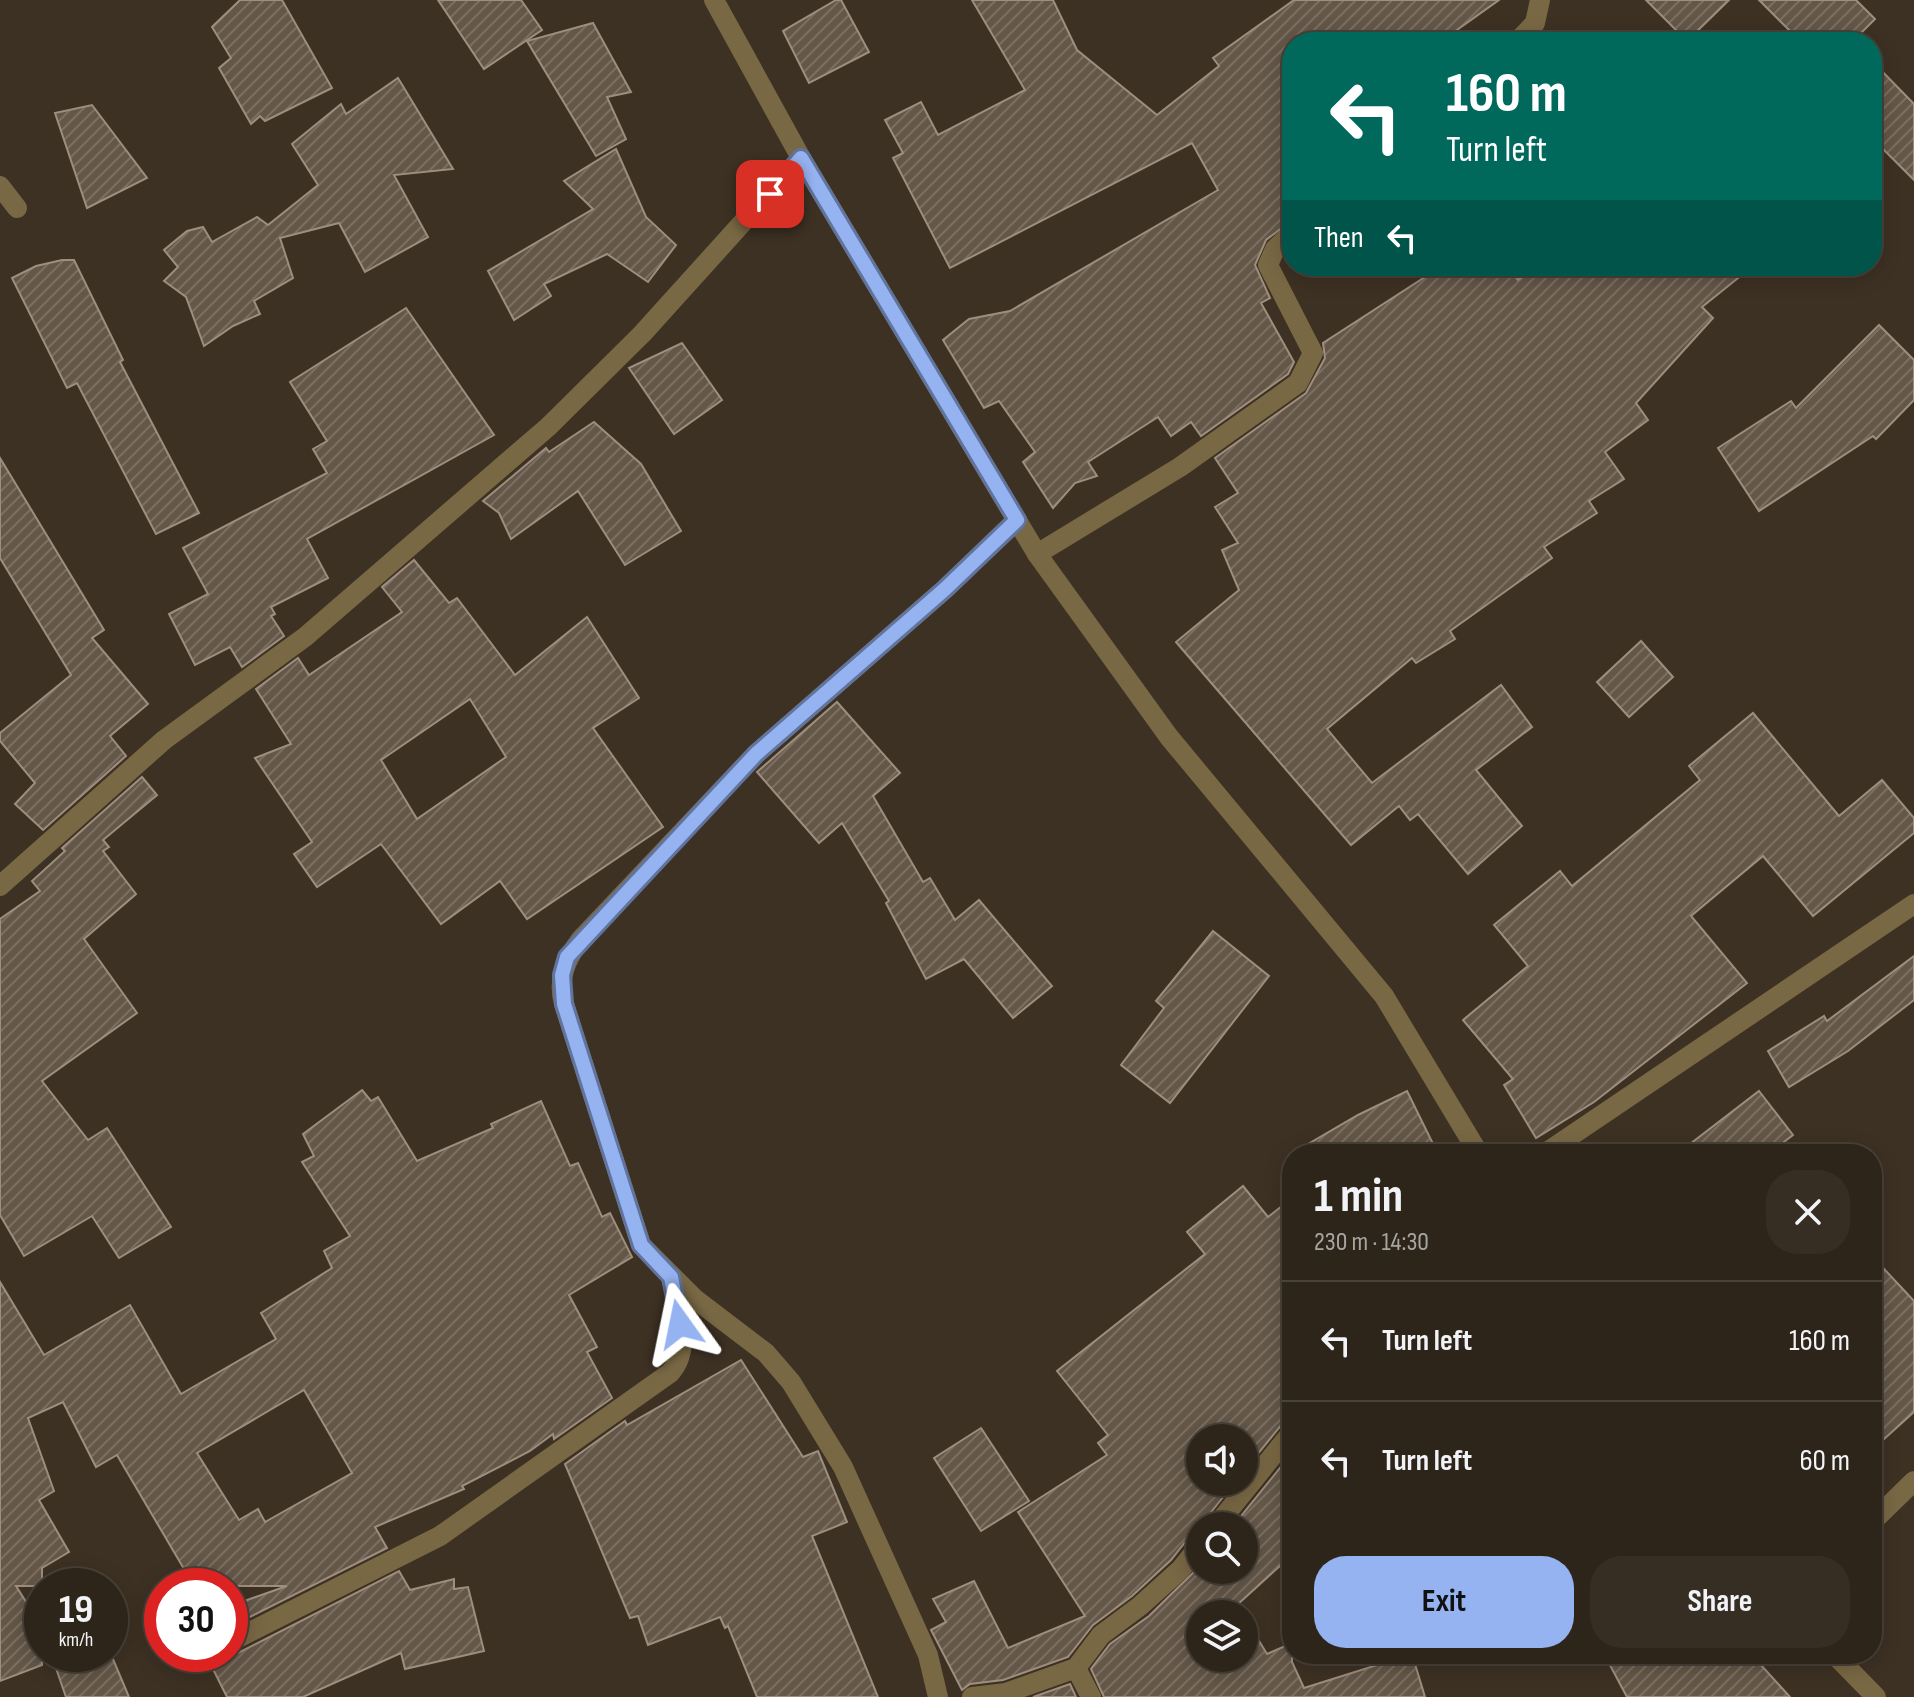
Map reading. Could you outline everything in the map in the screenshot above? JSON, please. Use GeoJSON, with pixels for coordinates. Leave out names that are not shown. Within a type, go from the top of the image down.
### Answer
{"type":"FeatureCollection","features":[{"type":"Feature","properties":{"kind":"street"},"geometry":{"type":"LineString","coordinates":[[714,0],[801,158],[1037,554],[1169,737],[1384,996],[1473,1144]]}},
{"type":"Feature","properties":{"kind":"street"},"geometry":{"type":"LineString","coordinates":[[1526,32],[1535,23],[1540,0]]}},
{"type":"Feature","properties":{"kind":"street"},"geometry":{"type":"LineString","coordinates":[[0,886],[164,740],[305,637],[548,427],[642,334],[801,158]]}},
{"type":"Feature","properties":{"kind":"street"},"geometry":{"type":"LineString","coordinates":[[0,186],[17,208]]}},
{"type":"Feature","properties":{"kind":"street"},"geometry":{"type":"LineString","coordinates":[[1037,554],[1180,467],[1298,383],[1313,353],[1268,265],[1275,249],[1282,242]]}},
{"type":"Feature","properties":{"kind":"street"},"geometry":{"type":"LineString","coordinates":[[938,1697],[928,1655],[843,1467],[791,1382],[766,1353],[671,1277],[641,1245],[564,1004],[562,975],[567,957],[756,754],[945,589],[1017,520]]}},
{"type":"Feature","properties":{"kind":"street"},"geometry":{"type":"LineString","coordinates":[[1559,1144],[1914,904]]}},
{"type":"Feature","properties":{"kind":"street"},"geometry":{"type":"LineString","coordinates":[[248,1633],[440,1536],[670,1373],[678,1364],[681,1346],[671,1277]]}},
{"type":"Feature","properties":{"kind":"street"},"geometry":{"type":"LineString","coordinates":[[1227,1512],[1282,1444]]}},
{"type":"Feature","properties":{"kind":"street"},"geometry":{"type":"LineString","coordinates":[[1882,1512],[1914,1481]]}},
{"type":"Feature","properties":{"kind":"street"},"geometry":{"type":"LineString","coordinates":[[972,1697],[1006,1693],[1076,1668],[1101,1635],[1140,1606],[1186,1563]]}},
{"type":"Feature","properties":{"kind":"street"},"geometry":{"type":"LineString","coordinates":[[1844,1664],[1876,1697]]}},
{"type":"Feature","properties":{"kind":"street"},"geometry":{"type":"LineString","coordinates":[[1076,1668],[1091,1697]]}},
{"type":"Feature","properties":{"kind":"building"},"geometry":{"type":"Polygon","coordinates":[[[240,0],[282,0],[332,88],[265,121],[260,116],[251,124],[219,68],[231,58],[212,27],[240,0]]]}},
{"type":"Feature","properties":{"kind":"building"},"geometry":{"type":"Polygon","coordinates":[[[438,0],[521,0],[542,30],[484,69],[438,0]]]}},
{"type":"Feature","properties":{"kind":"building"},"geometry":{"type":"Polygon","coordinates":[[[841,0],[869,52],[809,83],[783,31],[841,0]]]}},
{"type":"Feature","properties":{"kind":"building"},"geometry":{"type":"Polygon","coordinates":[[[972,0],[1053,0],[1077,50],[1157,115],[1219,66],[1213,58],[1294,0],[1499,0],[1454,32],[1282,32],[1282,228],[1266,240],[1255,265],[1270,298],[1261,303],[1294,362],[1288,374],[1201,436],[1191,422],[1171,436],[1158,417],[1088,462],[1097,476],[1075,483],[1053,508],[1023,462],[1035,452],[999,401],[984,408],[943,340],[969,319],[1010,311],[1218,190],[1192,143],[950,268],[893,158],[903,153],[885,120],[921,102],[938,135],[1025,90],[972,0]]]}},
{"type":"Feature","properties":{"kind":"building"},"geometry":{"type":"Polygon","coordinates":[[[1646,0],[1729,0],[1696,32],[1678,32],[1646,0]]]}},
{"type":"Feature","properties":{"kind":"building"},"geometry":{"type":"Polygon","coordinates":[[[1759,0],[1856,0],[1875,19],[1862,32],[1791,32],[1759,0]]]}},
{"type":"Feature","properties":{"kind":"building"},"geometry":{"type":"Polygon","coordinates":[[[593,23],[631,92],[607,97],[626,139],[596,156],[527,41],[593,23]]]}},
{"type":"Feature","properties":{"kind":"building"},"geometry":{"type":"Polygon","coordinates":[[[1882,71],[1914,104],[1914,180],[1882,148],[1882,71]]]}},
{"type":"Feature","properties":{"kind":"building"},"geometry":{"type":"Polygon","coordinates":[[[398,78],[453,169],[394,175],[428,237],[365,272],[339,223],[280,238],[293,278],[254,301],[260,314],[233,326],[204,346],[186,297],[164,281],[178,267],[164,250],[187,231],[203,227],[212,242],[257,217],[268,225],[318,185],[292,144],[341,104],[346,114],[398,78]]]}},
{"type":"Feature","properties":{"kind":"building"},"geometry":{"type":"Polygon","coordinates":[[[92,105],[147,178],[87,208],[55,113],[92,105]]]}},
{"type":"Feature","properties":{"kind":"building"},"geometry":{"type":"Polygon","coordinates":[[[616,149],[646,217],[676,245],[648,282],[607,254],[544,284],[551,296],[514,320],[488,271],[593,209],[564,181],[616,149]]]}},
{"type":"Feature","properties":{"kind":"building"},"geometry":{"type":"Polygon","coordinates":[[[74,260],[123,360],[120,362],[199,513],[156,534],[77,383],[67,388],[12,278],[36,266],[74,260]]]}},
{"type":"Feature","properties":{"kind":"building"},"geometry":{"type":"Polygon","coordinates":[[[1427,276],[1515,276],[1518,280],[1523,276],[1741,276],[1702,307],[1713,318],[1636,403],[1648,420],[1605,452],[1624,479],[1589,501],[1597,513],[1544,547],[1552,558],[1450,631],[1455,639],[1416,663],[1412,658],[1327,729],[1372,783],[1501,685],[1532,727],[1476,770],[1522,826],[1468,874],[1418,814],[1410,820],[1399,806],[1351,845],[1176,642],[1239,590],[1222,550],[1238,543],[1215,507],[1238,493],[1215,458],[1306,393],[1325,358],[1323,343],[1427,276]]]}},
{"type":"Feature","properties":{"kind":"building"},"geometry":{"type":"Polygon","coordinates":[[[406,308],[494,435],[307,539],[328,578],[271,607],[275,614],[271,616],[284,636],[242,667],[230,647],[195,665],[169,614],[208,594],[183,548],[327,473],[313,449],[327,441],[290,382],[406,308]]]}},
{"type":"Feature","properties":{"kind":"building"},"geometry":{"type":"Polygon","coordinates":[[[1879,325],[1914,360],[1914,400],[1876,439],[1873,436],[1759,511],[1718,448],[1791,401],[1796,408],[1879,325]]]}},
{"type":"Feature","properties":{"kind":"building"},"geometry":{"type":"Polygon","coordinates":[[[682,343],[722,400],[674,434],[629,368],[682,343]]]}},
{"type":"Feature","properties":{"kind":"building"},"geometry":{"type":"Polygon","coordinates":[[[594,422],[641,464],[681,531],[625,565],[578,491],[511,539],[499,513],[483,501],[546,448],[549,452],[594,422]]]}},
{"type":"Feature","properties":{"kind":"building"},"geometry":{"type":"Polygon","coordinates":[[[0,458],[104,630],[92,638],[148,704],[110,736],[126,756],[43,830],[15,804],[35,783],[0,741],[0,733],[71,675],[0,558],[0,458]]]}},
{"type":"Feature","properties":{"kind":"building"},"geometry":{"type":"Polygon","coordinates":[[[414,560],[449,603],[457,598],[515,675],[587,617],[639,698],[593,728],[663,827],[527,919],[500,881],[441,924],[381,844],[317,887],[294,854],[312,842],[255,758],[291,744],[256,689],[298,658],[309,675],[402,612],[382,587],[414,560]],[[470,699],[381,760],[417,819],[506,757],[470,699]]]}},
{"type":"Feature","properties":{"kind":"building"},"geometry":{"type":"Polygon","coordinates":[[[1641,641],[1673,677],[1629,717],[1597,682],[1641,641]]]}},
{"type":"Feature","properties":{"kind":"building"},"geometry":{"type":"Polygon","coordinates":[[[837,702],[900,773],[873,796],[923,882],[930,878],[955,920],[979,900],[1052,986],[1013,1018],[964,959],[926,979],[886,903],[889,901],[842,823],[819,843],[757,772],[837,702]]]}},
{"type":"Feature","properties":{"kind":"building"},"geometry":{"type":"Polygon","coordinates":[[[1753,713],[1839,816],[1882,780],[1914,818],[1914,833],[1813,916],[1763,856],[1691,916],[1747,983],[1594,1102],[1536,1138],[1504,1085],[1513,1079],[1463,1020],[1528,966],[1494,925],[1560,871],[1572,886],[1700,780],[1689,766],[1753,713]]]}},
{"type":"Feature","properties":{"kind":"building"},"geometry":{"type":"Polygon","coordinates":[[[142,777],[157,795],[103,840],[109,847],[103,851],[136,894],[84,939],[137,1013],[42,1081],[88,1140],[107,1128],[171,1227],[119,1258],[92,1216],[24,1256],[0,1215],[0,919],[40,891],[32,881],[65,851],[62,848],[142,777]]]}},
{"type":"Feature","properties":{"kind":"building"},"geometry":{"type":"Polygon","coordinates":[[[1213,931],[1269,976],[1170,1103],[1121,1065],[1164,1008],[1156,1001],[1213,931]]]}},
{"type":"Feature","properties":{"kind":"building"},"geometry":{"type":"Polygon","coordinates":[[[1914,956],[1914,1000],[1848,1051],[1789,1087],[1768,1051],[1824,1016],[1827,1021],[1914,956]]]}},
{"type":"Feature","properties":{"kind":"building"},"geometry":{"type":"Polygon","coordinates":[[[362,1090],[371,1101],[378,1097],[417,1161],[493,1128],[491,1124],[541,1101],[570,1166],[578,1163],[602,1217],[610,1213],[632,1257],[569,1295],[597,1347],[587,1352],[612,1398],[554,1439],[553,1434],[530,1451],[462,1486],[464,1489],[375,1527],[387,1548],[248,1618],[248,1600],[287,1586],[248,1586],[248,1568],[183,1568],[117,1455],[96,1467],[63,1402],[28,1418],[54,1491],[39,1500],[69,1552],[42,1568],[24,1568],[24,1586],[16,1586],[24,1599],[24,1672],[0,1681],[0,1282],[44,1355],[130,1305],[181,1394],[276,1339],[261,1313],[332,1268],[324,1251],[350,1236],[302,1162],[314,1156],[303,1134],[362,1090]],[[304,1390],[197,1453],[239,1520],[258,1509],[265,1522],[352,1473],[304,1390]]]}},
{"type":"Feature","properties":{"kind":"building"},"geometry":{"type":"Polygon","coordinates":[[[1407,1091],[1433,1144],[1308,1144],[1407,1091]]]}},
{"type":"Feature","properties":{"kind":"building"},"geometry":{"type":"Polygon","coordinates":[[[1759,1091],[1793,1135],[1781,1144],[1690,1144],[1759,1091]]]}},
{"type":"Feature","properties":{"kind":"building"},"geometry":{"type":"Polygon","coordinates":[[[1243,1186],[1268,1217],[1282,1206],[1282,1424],[1258,1454],[1258,1424],[1186,1424],[1186,1496],[1224,1496],[1211,1512],[1186,1512],[1186,1541],[1171,1560],[1132,1596],[1093,1625],[1068,1657],[1003,1680],[970,1684],[962,1690],[931,1630],[946,1622],[933,1599],[974,1581],[1008,1648],[1085,1616],[1018,1512],[1107,1455],[1098,1443],[1108,1435],[1057,1371],[1205,1254],[1187,1232],[1243,1186]]]}},
{"type":"Feature","properties":{"kind":"building"},"geometry":{"type":"Polygon","coordinates":[[[1882,1267],[1914,1301],[1914,1412],[1882,1441],[1882,1267]]]}},
{"type":"Feature","properties":{"kind":"building"},"geometry":{"type":"Polygon","coordinates":[[[741,1360],[803,1457],[818,1451],[847,1522],[812,1536],[878,1697],[757,1697],[728,1626],[725,1628],[720,1617],[648,1645],[638,1616],[630,1618],[565,1464],[625,1421],[627,1425],[741,1360]]]}},
{"type":"Feature","properties":{"kind":"building"},"geometry":{"type":"Polygon","coordinates":[[[981,1428],[1029,1501],[981,1531],[934,1458],[981,1428]]]}},
{"type":"Feature","properties":{"kind":"building"},"geometry":{"type":"Polygon","coordinates":[[[1282,1465],[1282,1564],[1242,1600],[1186,1600],[1186,1672],[1258,1672],[1258,1639],[1267,1654],[1282,1647],[1282,1664],[1293,1664],[1304,1688],[1380,1664],[1415,1664],[1425,1697],[1104,1697],[1091,1669],[1110,1644],[1149,1616],[1186,1580],[1186,1584],[1258,1584],[1258,1512],[1244,1512],[1282,1465]]]}},
{"type":"Feature","properties":{"kind":"building"},"geometry":{"type":"Polygon","coordinates":[[[399,1571],[410,1590],[454,1579],[454,1589],[468,1587],[484,1651],[405,1669],[401,1653],[303,1697],[227,1697],[214,1672],[248,1672],[248,1648],[399,1571]]]}},
{"type":"Feature","properties":{"kind":"building"},"geometry":{"type":"Polygon","coordinates":[[[1609,1664],[1760,1664],[1790,1697],[1627,1697],[1609,1664]]]}},
{"type":"Feature","properties":{"kind":"building"},"geometry":{"type":"Polygon","coordinates":[[[57,1672],[118,1672],[129,1697],[66,1697],[57,1672]]]}},
{"type":"Feature","properties":{"kind":"building"},"geometry":{"type":"Polygon","coordinates":[[[1070,1684],[1076,1697],[1033,1697],[1070,1684]]]}},
{"type":"Feature","properties":{"kind":"route"},"geometry":{"type":"LineString","coordinates":[[680,1324],[671,1277],[641,1245],[564,1004],[562,975],[567,957],[756,754],[945,589],[1017,520],[801,158],[770,194]]}}]}
